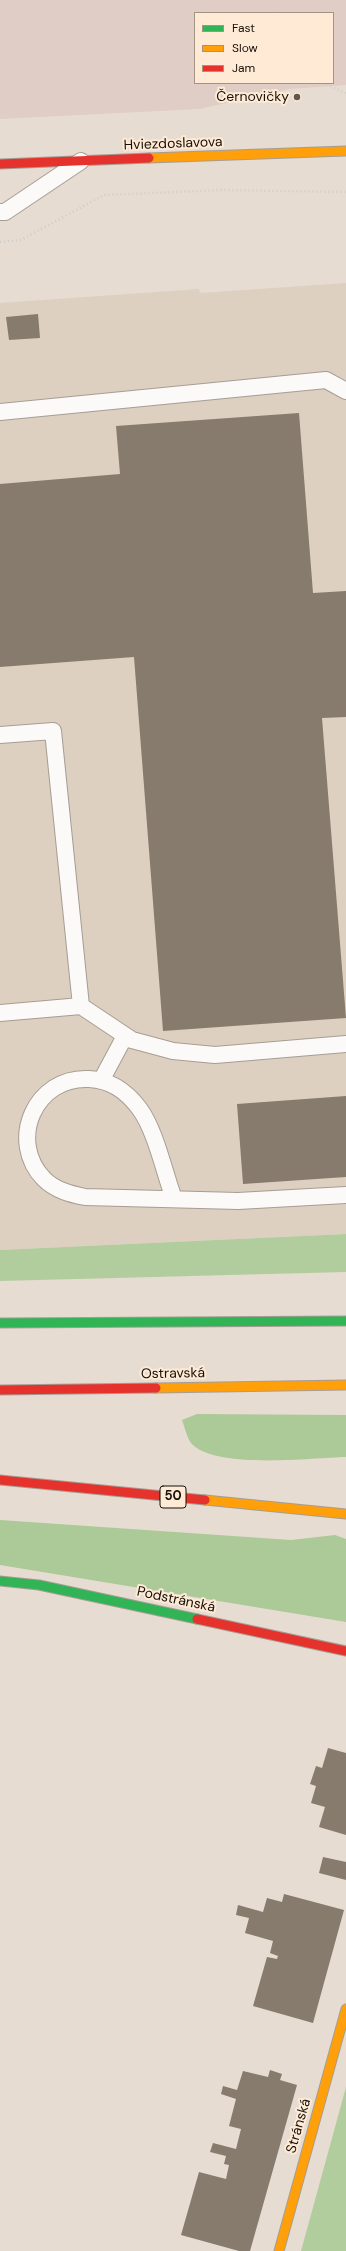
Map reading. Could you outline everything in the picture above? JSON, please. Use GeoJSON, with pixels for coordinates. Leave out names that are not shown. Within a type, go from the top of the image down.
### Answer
{"type":"FeatureCollection","features":[{"type":"Feature","properties":{"kind":"main road","name":"Hviezdoslavova"},"geometry":{"type":"LineString","coordinates":[[0,164],[346,151]]}},
{"type":"Feature","properties":{"kind":"main road"},"geometry":{"type":"LineString","coordinates":[[0,1323],[346,1321]]}},
{"type":"Feature","properties":{"kind":"main road","name":"Ostravská"},"geometry":{"type":"LineString","coordinates":[[0,1390],[346,1385]]}},
{"type":"Feature","properties":{"kind":"main road","name":"50"},"geometry":{"type":"LineString","coordinates":[[0,1480],[346,1514]]}},
{"type":"Feature","properties":{"kind":"main road","name":"Podstránská"},"geometry":{"type":"LineString","coordinates":[[0,1581],[39,1585],[346,1651]]}},
{"type":"Feature","properties":{"kind":"main road","name":"Stránská"},"geometry":{"type":"LineString","coordinates":[[278,2251],[346,2009]]}},
{"type":"Feature","properties":{"kind":"lane"},"geometry":{"type":"LineString","coordinates":[[0,212],[6,212],[81,161]]}},
{"type":"Feature","properties":{"kind":"lane"},"geometry":{"type":"LineString","coordinates":[[0,412],[326,380],[346,391]]}},
{"type":"Feature","properties":{"kind":"lane"},"geometry":{"type":"LineString","coordinates":[[0,735],[53,731],[81,1006]]}},
{"type":"Feature","properties":{"kind":"lane"},"geometry":{"type":"LineString","coordinates":[[0,1013],[81,1006],[132,1040],[172,1051],[215,1055],[346,1044]]}},
{"type":"Feature","properties":{"kind":"lane"},"geometry":{"type":"LineString","coordinates":[[102,1079],[125,1036]]}},
{"type":"Feature","properties":{"kind":"lane"},"geometry":{"type":"LineString","coordinates":[[174,1199],[150,1130],[140,1109],[122,1089],[102,1079],[78,1078],[59,1083],[47,1091],[38,1102],[30,1118],[27,1139],[35,1168],[44,1180],[70,1194],[85,1197],[238,1201],[346,1195]]}},
{"type":"Feature","properties":{"kind":"path"},"geometry":{"type":"LineString","coordinates":[[325,84],[346,93]]}},
{"type":"Feature","properties":{"kind":"path"},"geometry":{"type":"LineString","coordinates":[[0,242],[21,240],[104,195],[223,190],[346,192]]}},
{"type":"Feature","properties":{"kind":"shaded area"},"geometry":{"type":"Polygon","coordinates":[[[0,0],[346,0],[346,85],[289,89],[199,109],[0,119],[0,0]]]}},
{"type":"Feature","properties":{"kind":"shaded area"},"geometry":{"type":"Polygon","coordinates":[[[346,283],[346,1234],[0,1250],[0,303],[199,289],[200,293],[346,283]]]}},
{"type":"Feature","properties":{"kind":"green space"},"geometry":{"type":"Polygon","coordinates":[[[346,1234],[346,1272],[0,1281],[0,1250],[346,1234]]]}},
{"type":"Feature","properties":{"kind":"green space"},"geometry":{"type":"Polygon","coordinates":[[[197,1414],[346,1415],[346,1457],[289,1460],[243,1460],[223,1457],[206,1452],[191,1443],[182,1420],[197,1414]]]}},
{"type":"Feature","properties":{"kind":"green space"},"geometry":{"type":"Polygon","coordinates":[[[0,1520],[291,1540],[335,1535],[346,1539],[346,1622],[0,1565],[0,1520]]]}},
{"type":"Feature","properties":{"kind":"green space"},"geometry":{"type":"Polygon","coordinates":[[[346,2087],[346,2251],[301,2251],[346,2087]]]}},
{"type":"Feature","properties":{"kind":"building"},"geometry":{"type":"Polygon","coordinates":[[[38,314],[40,338],[9,340],[6,317],[38,314]]]}},
{"type":"Feature","properties":{"kind":"building"},"geometry":{"type":"Polygon","coordinates":[[[299,413],[313,593],[346,591],[346,717],[322,718],[346,1018],[163,1031],[134,657],[0,667],[0,484],[120,474],[116,426],[299,413]]]}},
{"type":"Feature","properties":{"kind":"building"},"geometry":{"type":"Polygon","coordinates":[[[346,1096],[346,1177],[243,1184],[237,1104],[346,1096]]]}},
{"type":"Feature","properties":{"kind":"building"},"geometry":{"type":"Polygon","coordinates":[[[328,1748],[346,1753],[346,1835],[319,1827],[325,1807],[311,1803],[316,1786],[310,1784],[316,1766],[322,1768],[328,1748]]]}},
{"type":"Feature","properties":{"kind":"building"},"geometry":{"type":"Polygon","coordinates":[[[323,1857],[346,1862],[346,1880],[319,1873],[323,1857]]]}},
{"type":"Feature","properties":{"kind":"building"},"geometry":{"type":"Polygon","coordinates":[[[284,1894],[344,1910],[313,2023],[253,2006],[267,1957],[277,1959],[278,1956],[270,1953],[273,1941],[245,1933],[249,1918],[236,1915],[238,1905],[263,1912],[267,1898],[282,1902],[284,1894]]]}},
{"type":"Feature","properties":{"kind":"building"},"geometry":{"type":"Polygon","coordinates":[[[270,2070],[282,2074],[280,2080],[297,2085],[250,2251],[239,2251],[181,2235],[199,2172],[226,2179],[229,2165],[224,2164],[226,2156],[210,2152],[213,2143],[236,2149],[241,2129],[229,2126],[236,2099],[221,2094],[223,2086],[237,2090],[243,2071],[268,2077],[270,2070]]]}},
{"type":"Feature","properties":{"kind":"traffic: fast"},"geometry":{"type":"LineString","coordinates":[[0,1323],[346,1321]]}},
{"type":"Feature","properties":{"kind":"traffic: fast"},"geometry":{"type":"LineString","coordinates":[[0,1581],[39,1585],[197,1619]]}},
{"type":"Feature","properties":{"kind":"traffic: slow"},"geometry":{"type":"LineString","coordinates":[[149,158],[346,151]]}},
{"type":"Feature","properties":{"kind":"traffic: slow"},"geometry":{"type":"LineString","coordinates":[[156,1388],[346,1385]]}},
{"type":"Feature","properties":{"kind":"traffic: slow"},"geometry":{"type":"LineString","coordinates":[[205,1500],[346,1514]]}},
{"type":"Feature","properties":{"kind":"traffic: slow"},"geometry":{"type":"LineString","coordinates":[[279,2251],[346,2009]]}},
{"type":"Feature","properties":{"kind":"traffic: jam"},"geometry":{"type":"LineString","coordinates":[[0,164],[149,158]]}},
{"type":"Feature","properties":{"kind":"traffic: jam"},"geometry":{"type":"LineString","coordinates":[[0,1390],[156,1388]]}},
{"type":"Feature","properties":{"kind":"traffic: jam"},"geometry":{"type":"LineString","coordinates":[[0,1480],[205,1500]]}},
{"type":"Feature","properties":{"kind":"traffic: jam"},"geometry":{"type":"LineString","coordinates":[[197,1619],[346,1651]]}},
{"type":"Feature","properties":{"kind":"place","name":"Černovičky"},"geometry":{"type":"Point","coordinates":[297,97]}}]}
